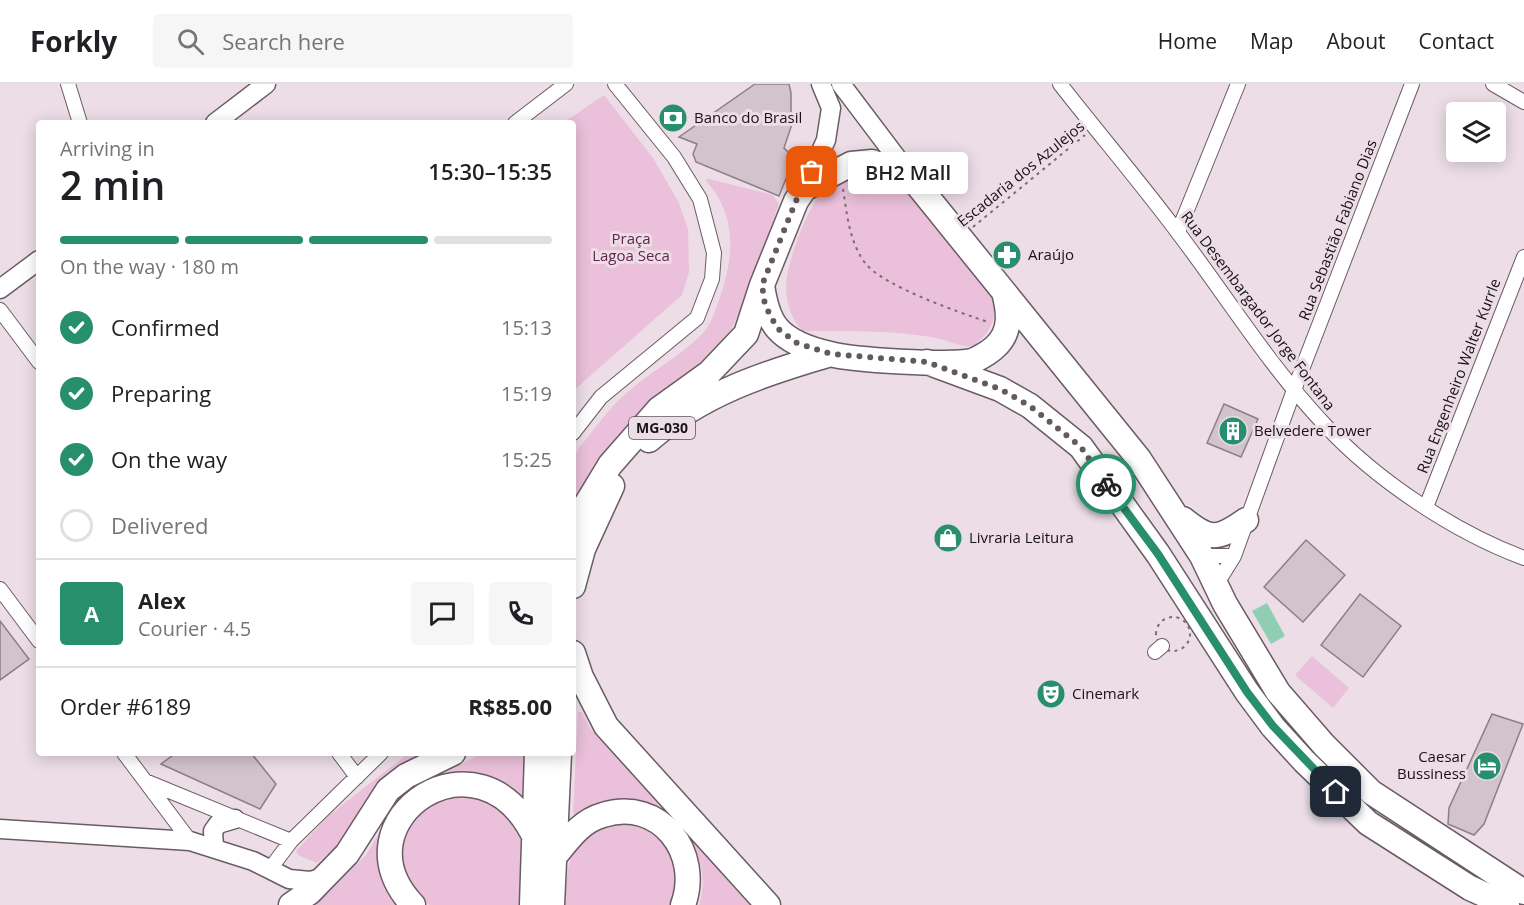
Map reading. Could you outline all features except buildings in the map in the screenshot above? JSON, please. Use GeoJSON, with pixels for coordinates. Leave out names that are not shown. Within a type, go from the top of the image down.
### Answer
{"type":"FeatureCollection","features":[{"type":"Feature","properties":{"kind":"highway"},"geometry":{"type":"LineString","coordinates":[[804,189],[839,168],[872,162],[912,178],[1139,459],[1202,556],[1263,670],[1278,692],[1324,745],[1371,792],[1524,892]]}},
{"type":"Feature","properties":{"kind":"highway","name":"MG-030"},"geometry":{"type":"LineString","coordinates":[[576,521],[610,465],[659,409],[709,373],[746,334],[762,285],[796,201],[804,189]]}},
{"type":"Feature","properties":{"kind":"highway"},"geometry":{"type":"LineString","coordinates":[[762,285],[765,305],[777,328],[797,343],[831,354]]}},
{"type":"Feature","properties":{"kind":"highway"},"geometry":{"type":"LineString","coordinates":[[927,362],[972,361],[996,347],[1008,329],[1008,309],[1003,289]]}},
{"type":"Feature","properties":{"kind":"highway","name":"MG-030"},"geometry":{"type":"LineString","coordinates":[[576,575],[583,549],[614,481],[639,449],[670,422],[726,389],[777,370],[831,354],[927,362],[1000,389],[1030,406],[1081,447],[1158,554],[1247,692],[1273,726],[1368,823],[1470,888],[1507,905]]}},
{"type":"Feature","properties":{"kind":"highway"},"geometry":{"type":"LineString","coordinates":[[1174,511],[1200,532],[1215,537],[1226,534],[1246,520]]}},
{"type":"Feature","properties":{"kind":"highway"},"geometry":{"type":"LineString","coordinates":[[1158,554],[1170,564],[1178,564],[1202,556]]}},
{"type":"Feature","properties":{"kind":"highway"},"geometry":{"type":"LineString","coordinates":[[576,662],[581,677],[606,726],[768,905]]}},
{"type":"Feature","properties":{"kind":"highway"},"geometry":{"type":"LineString","coordinates":[[291,905],[326,877],[347,854],[388,790],[406,776],[447,756]]}},
{"type":"Feature","properties":{"kind":"highway"},"geometry":{"type":"LineString","coordinates":[[532,898],[536,840],[537,756]]}},
{"type":"Feature","properties":{"kind":"highway"},"geometry":{"type":"LineString","coordinates":[[552,905],[559,756]]}},
{"type":"Feature","properties":{"kind":"highway"},"geometry":{"type":"LineString","coordinates":[[413,905],[402,894],[395,880],[390,848],[395,827],[403,813],[427,793],[437,788],[469,783],[501,795],[516,806],[536,840]]}},
{"type":"Feature","properties":{"kind":"highway"},"geometry":{"type":"LineString","coordinates":[[554,867],[575,831],[590,821],[603,814],[636,813],[661,824],[679,843],[689,870],[690,886],[683,905]]}},
{"type":"Feature","properties":{"kind":"street"},"geometry":{"type":"LineString","coordinates":[[68,84],[79,120]]}},
{"type":"Feature","properties":{"kind":"street"},"geometry":{"type":"LineString","coordinates":[[219,120],[266,84]]}},
{"type":"Feature","properties":{"kind":"street"},"geometry":{"type":"LineString","coordinates":[[519,120],[566,84]]}},
{"type":"Feature","properties":{"kind":"street"},"geometry":{"type":"LineString","coordinates":[[576,429],[601,397],[697,318],[712,279],[714,253],[700,199],[674,157],[615,84]]}},
{"type":"Feature","properties":{"kind":"street"},"geometry":{"type":"LineString","coordinates":[[804,189],[826,140],[831,108],[821,84]]}},
{"type":"Feature","properties":{"kind":"street"},"geometry":{"type":"LineString","coordinates":[[841,84],[912,178]]}},
{"type":"Feature","properties":{"kind":"street","name":"Rua Desembargador Jorge Fontana"},"geometry":{"type":"LineString","coordinates":[[1060,84],[1178,232],[1294,390],[1326,426],[1356,455],[1426,507],[1497,548],[1524,558]]}},
{"type":"Feature","properties":{"kind":"street"},"geometry":{"type":"LineString","coordinates":[[1178,232],[1238,84]]}},
{"type":"Feature","properties":{"kind":"street","name":"Rua Sebastião Fabiano Dias"},"geometry":{"type":"LineString","coordinates":[[1216,585],[1234,556],[1294,390],[1412,84]]}},
{"type":"Feature","properties":{"kind":"street"},"geometry":{"type":"LineString","coordinates":[[1493,84],[1524,102]]}},
{"type":"Feature","properties":{"kind":"street","name":"Rua Engenheiro Walter Kurrle"},"geometry":{"type":"LineString","coordinates":[[1426,507],[1524,257]]}},
{"type":"Feature","properties":{"kind":"street"},"geometry":{"type":"LineString","coordinates":[[0,289],[36,262]]}},
{"type":"Feature","properties":{"kind":"street"},"geometry":{"type":"LineString","coordinates":[[0,310],[36,358]]}},
{"type":"Feature","properties":{"kind":"street"},"geometry":{"type":"LineString","coordinates":[[1202,556],[1234,556]]}},
{"type":"Feature","properties":{"kind":"street"},"geometry":{"type":"LineString","coordinates":[[0,589],[36,637]]}},
{"type":"Feature","properties":{"kind":"street"},"geometry":{"type":"LineString","coordinates":[[126,756],[190,841]]}},
{"type":"Feature","properties":{"kind":"street"},"geometry":{"type":"LineString","coordinates":[[341,756],[357,777]]}},
{"type":"Feature","properties":{"kind":"street"},"geometry":{"type":"LineString","coordinates":[[270,869],[291,841],[378,756]]}},
{"type":"Feature","properties":{"kind":"street"},"geometry":{"type":"LineString","coordinates":[[145,781],[291,841]]}},
{"type":"Feature","properties":{"kind":"street"},"geometry":{"type":"LineString","coordinates":[[214,847],[213,831],[218,824],[235,819]]}},
{"type":"Feature","properties":{"kind":"street"},"geometry":{"type":"LineString","coordinates":[[0,829],[190,841],[214,847],[289,879],[310,881],[326,877]]}},
{"type":"Feature","properties":{"kind":"street"},"geometry":{"type":"LineString","coordinates":[[289,879],[293,888],[291,905]]}},
{"type":"Feature","properties":{"kind":"path","name":"Escadaria dos Azulejos"},"geometry":{"type":"LineString","coordinates":[[960,237],[1094,128]]}},
{"type":"Feature","properties":{"kind":"path"},"geometry":{"type":"LineString","coordinates":[[839,168],[850,233],[865,263],[883,280],[1008,329]]}},
{"type":"Feature","properties":{"kind":"path"},"geometry":{"type":"LineString","coordinates":[[1170,617],[1185,622],[1190,636],[1185,646],[1171,651],[1158,649],[1156,637],[1161,622],[1170,617]]}},
{"type":"Feature","properties":{"kind":"green space","name":"Praça Lagoa Seca"},"geometry":{"type":"Polygon","coordinates":[[[604,95],[653,158],[679,203],[688,229],[689,272],[682,295],[576,388],[576,120],[567,120],[604,95]]]}},
{"type":"Feature","properties":{"kind":"green space"},"geometry":{"type":"Polygon","coordinates":[[[861,177],[885,179],[905,191],[932,218],[994,296],[994,319],[988,331],[972,347],[936,338],[899,333],[803,331],[795,322],[788,304],[786,285],[789,265],[804,225],[815,202],[824,191],[839,183],[861,177]]]}},
{"type":"Feature","properties":{"kind":"green space"},"geometry":{"type":"Polygon","coordinates":[[[709,179],[773,195],[779,204],[743,304],[714,355],[620,444],[603,462],[576,500],[576,453],[579,448],[623,396],[694,342],[713,317],[728,269],[730,237],[723,207],[716,193],[705,180],[709,179]]]}},
{"type":"Feature","properties":{"kind":"green space"},"geometry":{"type":"Polygon","coordinates":[[[1312,656],[1349,688],[1333,708],[1295,675],[1312,656]]]}},
{"type":"Feature","properties":{"kind":"green space"},"geometry":{"type":"Polygon","coordinates":[[[578,712],[582,712],[590,728],[753,905],[699,905],[703,879],[698,857],[685,839],[646,804],[623,800],[580,814],[573,814],[578,712]]]}},
{"type":"Feature","properties":{"kind":"green space"},"geometry":{"type":"Polygon","coordinates":[[[405,756],[429,756],[317,863],[298,855],[296,851],[328,816],[405,756]]]}},
{"type":"Feature","properties":{"kind":"green space"},"geometry":{"type":"Polygon","coordinates":[[[476,756],[530,756],[529,803],[434,781],[381,871],[386,890],[396,905],[309,905],[326,895],[366,855],[396,805],[407,793],[476,756]]]}},
{"type":"Feature","properties":{"kind":"green space"},"geometry":{"type":"Polygon","coordinates":[[[460,797],[489,804],[504,815],[517,831],[524,855],[522,905],[430,905],[421,899],[413,887],[404,869],[402,854],[404,840],[410,827],[431,807],[445,800],[460,797]]]}},
{"type":"Feature","properties":{"kind":"green space"},"geometry":{"type":"Polygon","coordinates":[[[624,822],[652,833],[669,851],[676,876],[669,905],[565,905],[570,860],[575,849],[592,833],[624,822]]]}},
{"type":"Feature","properties":{"kind":"shaded area"},"geometry":{"type":"Polygon","coordinates":[[[1267,603],[1285,636],[1271,644],[1252,611],[1267,603]]]}},
{"type":"Feature","properties":{"kind":"way so far"},"geometry":{"type":"LineString","coordinates":[[812,172],[796,201],[762,285],[765,305],[777,328],[797,343],[831,354],[927,362],[1000,389],[1030,406],[1081,447],[1106,484]]}},
{"type":"Feature","properties":{"kind":"place","name":"Banco do Brasil"},"geometry":{"type":"Point","coordinates":[673,118]}},
{"type":"Feature","properties":{"kind":"place","name":"BH2 Mall"},"geometry":{"type":"Point","coordinates":[812,172]}},
{"type":"Feature","properties":{"kind":"place","name":"Araújo"},"geometry":{"type":"Point","coordinates":[1007,255]}},
{"type":"Feature","properties":{"kind":"place","name":"Belvedere Tower"},"geometry":{"type":"Point","coordinates":[1233,431]}},
{"type":"Feature","properties":{"kind":"place","name":"Livraria Leitura"},"geometry":{"type":"Point","coordinates":[948,538]}},
{"type":"Feature","properties":{"kind":"place","name":"Cinemark"},"geometry":{"type":"Point","coordinates":[1051,694]}},
{"type":"Feature","properties":{"kind":"place","name":"Caesar Bussiness"},"geometry":{"type":"Point","coordinates":[1487,766]}},
{"type":"Feature","properties":{"kind":"route"},"geometry":{"type":"LineString","coordinates":[[1106,484],[1158,554],[1247,692],[1304,761],[1336,792]]}}]}
